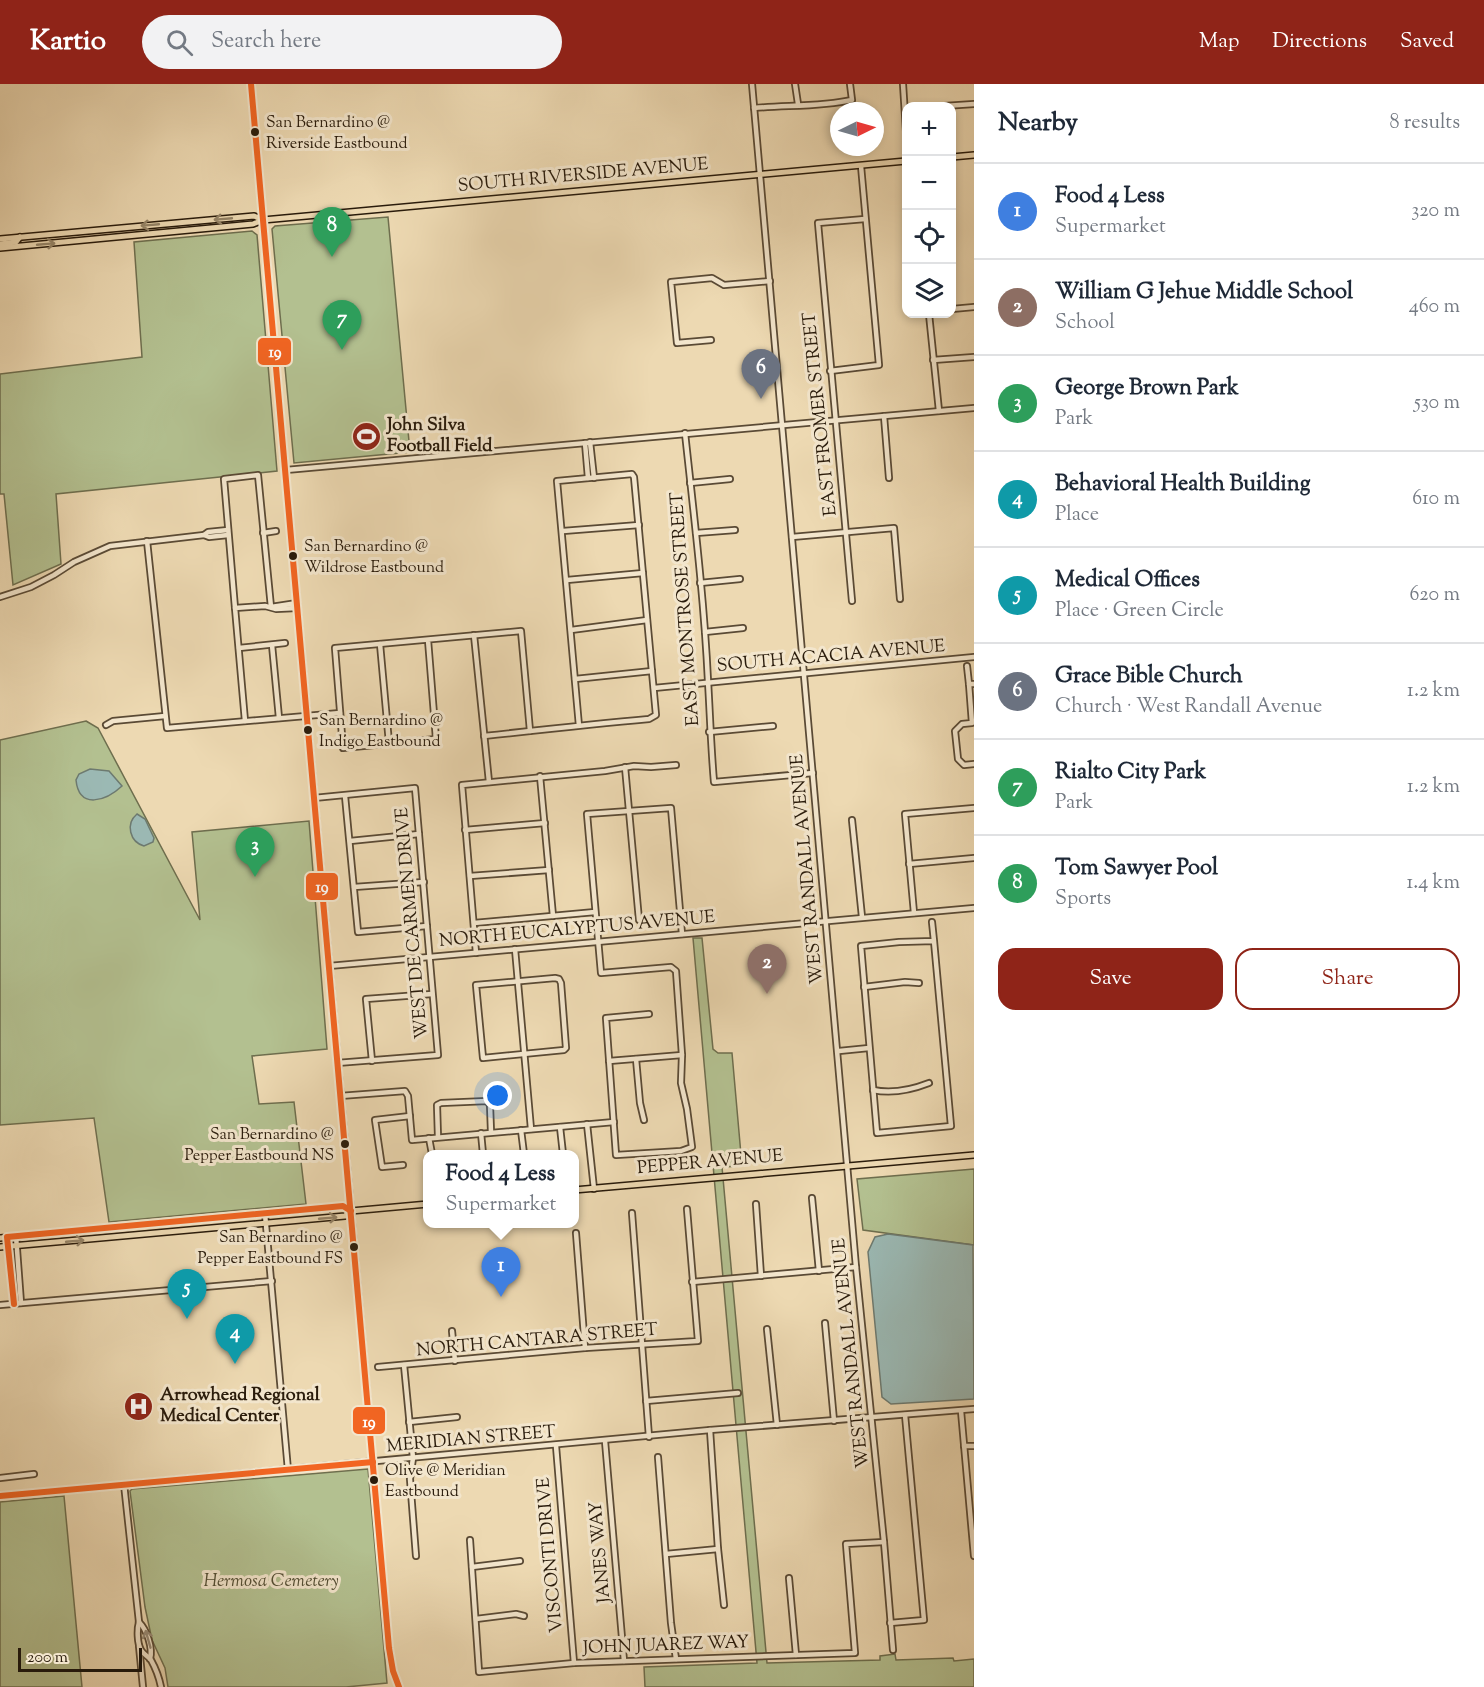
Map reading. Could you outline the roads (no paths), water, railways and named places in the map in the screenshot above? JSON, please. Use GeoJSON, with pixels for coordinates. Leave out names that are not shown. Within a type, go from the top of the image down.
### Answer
{"type":"FeatureCollection","features":[{"type":"Feature","properties":{"kind":"main road"},"geometry":{"type":"LineString","coordinates":[[251,84],[351,1211]]}},
{"type":"Feature","properties":{"kind":"main road"},"geometry":{"type":"LineString","coordinates":[[956,157],[974,155]]}},
{"type":"Feature","properties":{"kind":"main road","name":"SOUTH RIVERSIDE AVENUE"},"geometry":{"type":"LineString","coordinates":[[0,239],[254,216],[263,219],[902,161]]}},
{"type":"Feature","properties":{"kind":"main road","name":"SOUTH RIVERSIDE AVENUE"},"geometry":{"type":"LineString","coordinates":[[0,246],[254,224],[263,219]]}},
{"type":"Feature","properties":{"kind":"main road"},"geometry":{"type":"LineString","coordinates":[[0,246],[16,242],[20,237]]}},
{"type":"Feature","properties":{"kind":"main road","name":"PEPPER AVENUE"},"geometry":{"type":"LineString","coordinates":[[579,1190],[974,1155]]}},
{"type":"Feature","properties":{"kind":"main road"},"geometry":{"type":"LineString","coordinates":[[0,1247],[266,1224],[345,1216],[351,1211],[423,1204]]}},
{"type":"Feature","properties":{"kind":"main road"},"geometry":{"type":"LineString","coordinates":[[0,1238],[343,1206],[351,1211]]}},
{"type":"Feature","properties":{"kind":"street","name":"WEST RANDALL AVENUE"},"geometry":{"type":"LineString","coordinates":[[752,84],[856,1267],[893,1650]]}},
{"type":"Feature","properties":{"kind":"street"},"geometry":{"type":"LineString","coordinates":[[795,84],[798,104]]}},
{"type":"Feature","properties":{"kind":"street"},"geometry":{"type":"LineString","coordinates":[[754,108],[852,100],[850,84]]}},
{"type":"Feature","properties":{"kind":"street"},"geometry":{"type":"LineString","coordinates":[[903,84],[905,102]]}},
{"type":"Feature","properties":{"kind":"street"},"geometry":{"type":"LineString","coordinates":[[956,105],[974,104]]}},
{"type":"Feature","properties":{"kind":"street"},"geometry":{"type":"LineString","coordinates":[[830,371],[879,365],[861,166]]}},
{"type":"Feature","properties":{"kind":"street","name":"EAST FROMER STREET"},"geometry":{"type":"LineString","coordinates":[[852,602],[818,223],[865,219]]}},
{"type":"Feature","properties":{"kind":"street"},"geometry":{"type":"LineString","coordinates":[[711,339],[677,343],[671,282],[712,278],[724,285],[770,281]]}},
{"type":"Feature","properties":{"kind":"street"},"geometry":{"type":"LineString","coordinates":[[956,309],[974,307]]}},
{"type":"Feature","properties":{"kind":"street"},"geometry":{"type":"LineString","coordinates":[[929,318],[939,411]]}},
{"type":"Feature","properties":{"kind":"street"},"geometry":{"type":"LineString","coordinates":[[933,360],[974,357]]}},
{"type":"Feature","properties":{"kind":"street"},"geometry":{"type":"LineString","coordinates":[[286,470],[974,408]]}},
{"type":"Feature","properties":{"kind":"street"},"geometry":{"type":"LineString","coordinates":[[884,416],[889,478]]}},
{"type":"Feature","properties":{"kind":"street","name":"EAST MONTROSE STREET"},"geometry":{"type":"LineString","coordinates":[[686,434],[705,632],[709,732],[714,782],[813,773]]}},
{"type":"Feature","properties":{"kind":"street"},"geometry":{"type":"LineString","coordinates":[[588,442],[591,478]]}},
{"type":"Feature","properties":{"kind":"street"},"geometry":{"type":"LineString","coordinates":[[484,735],[530,731],[649,719],[656,715],[639,525],[632,474],[558,481],[579,726]]}},
{"type":"Feature","properties":{"kind":"street"},"geometry":{"type":"LineString","coordinates":[[245,721],[224,479],[258,475],[271,607]]}},
{"type":"Feature","properties":{"kind":"street"},"geometry":{"type":"LineString","coordinates":[[690,483],[730,479]]}},
{"type":"Feature","properties":{"kind":"street"},"geometry":{"type":"LineString","coordinates":[[563,531],[639,525]]}},
{"type":"Feature","properties":{"kind":"street"},"geometry":{"type":"LineString","coordinates":[[792,537],[894,528],[900,599]]}},
{"type":"Feature","properties":{"kind":"street"},"geometry":{"type":"LineString","coordinates":[[696,533],[735,530]]}},
{"type":"Feature","properties":{"kind":"street"},"geometry":{"type":"LineString","coordinates":[[263,533],[276,531]]}},
{"type":"Feature","properties":{"kind":"street"},"geometry":{"type":"LineString","coordinates":[[0,597],[54,575],[102,548],[228,533]]}},
{"type":"Feature","properties":{"kind":"street"},"geometry":{"type":"LineString","coordinates":[[147,541],[167,728],[340,712]]}},
{"type":"Feature","properties":{"kind":"street"},"geometry":{"type":"LineString","coordinates":[[567,580],[643,573]]}},
{"type":"Feature","properties":{"kind":"street"},"geometry":{"type":"LineString","coordinates":[[700,583],[740,579]]}},
{"type":"Feature","properties":{"kind":"street"},"geometry":{"type":"LineString","coordinates":[[235,608],[297,605]]}},
{"type":"Feature","properties":{"kind":"street"},"geometry":{"type":"LineString","coordinates":[[571,630],[647,620]]}},
{"type":"Feature","properties":{"kind":"street"},"geometry":{"type":"LineString","coordinates":[[705,632],[743,628]]}},
{"type":"Feature","properties":{"kind":"street"},"geometry":{"type":"LineString","coordinates":[[428,640],[436,739],[343,748],[334,648],[474,635],[521,631],[530,731]]}},
{"type":"Feature","properties":{"kind":"street"},"geometry":{"type":"LineString","coordinates":[[474,635],[489,782]]}},
{"type":"Feature","properties":{"kind":"street"},"geometry":{"type":"LineString","coordinates":[[239,648],[285,643]]}},
{"type":"Feature","properties":{"kind":"street"},"geometry":{"type":"LineString","coordinates":[[380,644],[389,743]]}},
{"type":"Feature","properties":{"kind":"street"},"geometry":{"type":"LineString","coordinates":[[272,645],[279,718]]}},
{"type":"Feature","properties":{"kind":"street","name":"SOUTH ACACIA AVENUE"},"geometry":{"type":"LineString","coordinates":[[654,688],[974,657]]}},
{"type":"Feature","properties":{"kind":"street"},"geometry":{"type":"LineString","coordinates":[[967,666],[971,684],[973,723],[962,724],[955,731],[958,759],[964,765],[974,764]]}},
{"type":"Feature","properties":{"kind":"street"},"geometry":{"type":"LineString","coordinates":[[575,679],[652,670]]}},
{"type":"Feature","properties":{"kind":"street"},"geometry":{"type":"LineString","coordinates":[[106,725],[113,721],[165,716]]}},
{"type":"Feature","properties":{"kind":"street"},"geometry":{"type":"LineString","coordinates":[[709,732],[773,726]]}},
{"type":"Feature","properties":{"kind":"street"},"geometry":{"type":"LineString","coordinates":[[476,953],[462,785],[626,767],[676,765]]}},
{"type":"Feature","properties":{"kind":"street"},"geometry":{"type":"LineString","coordinates":[[626,767],[639,920]]}},
{"type":"Feature","properties":{"kind":"street"},"geometry":{"type":"LineString","coordinates":[[540,777],[553,916]]}},
{"type":"Feature","properties":{"kind":"street","name":"WEST DE CARMEN DRIVE"},"geometry":{"type":"LineString","coordinates":[[345,796],[415,789],[438,1055],[372,1061]]}},
{"type":"Feature","properties":{"kind":"street"},"geometry":{"type":"LineString","coordinates":[[314,798],[345,796],[358,932],[428,926]]}},
{"type":"Feature","properties":{"kind":"street"},"geometry":{"type":"LineString","coordinates":[[648,1014],[606,1018],[616,1155],[681,1151],[692,1147],[681,1083],[682,1055],[676,971],[671,967],[601,973],[587,814],[671,808],[682,934]]}},
{"type":"Feature","properties":{"kind":"street"},"geometry":{"type":"LineString","coordinates":[[914,913],[905,814],[974,808]]}},
{"type":"Feature","properties":{"kind":"street"},"geometry":{"type":"LineString","coordinates":[[852,820],[862,917]]}},
{"type":"Feature","properties":{"kind":"street"},"geometry":{"type":"LineString","coordinates":[[465,830],[545,823]]}},
{"type":"Feature","properties":{"kind":"street"},"geometry":{"type":"LineString","coordinates":[[350,841],[419,834]]}},
{"type":"Feature","properties":{"kind":"street"},"geometry":{"type":"LineString","coordinates":[[909,864],[974,858]]}},
{"type":"Feature","properties":{"kind":"street"},"geometry":{"type":"LineString","coordinates":[[470,876],[549,870]]}},
{"type":"Feature","properties":{"kind":"street"},"geometry":{"type":"LineString","coordinates":[[354,887],[424,882]]}},
{"type":"Feature","properties":{"kind":"street","name":"NORTH EUCALYPTUS AVENUE"},"geometry":{"type":"LineString","coordinates":[[329,966],[974,908]]}},
{"type":"Feature","properties":{"kind":"street"},"geometry":{"type":"LineString","coordinates":[[474,923],[595,912]]}},
{"type":"Feature","properties":{"kind":"street"},"geometry":{"type":"LineString","coordinates":[[932,922],[934,941],[951,1126],[877,1133],[861,946],[934,941]]}},
{"type":"Feature","properties":{"kind":"street"},"geometry":{"type":"LineString","coordinates":[[515,949],[531,1129]]}},
{"type":"Feature","properties":{"kind":"street"},"geometry":{"type":"LineString","coordinates":[[559,979],[566,1048],[525,1054],[483,1058],[476,985],[559,979]]}},
{"type":"Feature","properties":{"kind":"street"},"geometry":{"type":"LineString","coordinates":[[864,987],[919,983]]}},
{"type":"Feature","properties":{"kind":"street"},"geometry":{"type":"LineString","coordinates":[[337,1064],[372,1061],[366,999],[432,993]]}},
{"type":"Feature","properties":{"kind":"street"},"geometry":{"type":"LineString","coordinates":[[838,1051],[869,1048]]}},
{"type":"Feature","properties":{"kind":"street"},"geometry":{"type":"LineString","coordinates":[[609,1061],[682,1055]]}},
{"type":"Feature","properties":{"kind":"street"},"geometry":{"type":"LineString","coordinates":[[636,1059],[644,1120]]}},
{"type":"Feature","properties":{"kind":"street"},"geometry":{"type":"LineString","coordinates":[[873,1090],[915,1089],[928,1083]]}},
{"type":"Feature","properties":{"kind":"street"},"geometry":{"type":"LineString","coordinates":[[340,1096],[405,1091],[408,1096],[412,1140],[481,1132],[614,1122]]}},
{"type":"Feature","properties":{"kind":"street"},"geometry":{"type":"LineString","coordinates":[[438,1137],[437,1105],[441,1103],[487,1101],[491,1132]]}},
{"type":"Feature","properties":{"kind":"street"},"geometry":{"type":"LineString","coordinates":[[403,1165],[382,1167],[375,1120],[410,1116]]}},
{"type":"Feature","properties":{"kind":"street"},"geometry":{"type":"LineString","coordinates":[[587,1124],[594,1189]]}},
{"type":"Feature","properties":{"kind":"street"},"geometry":{"type":"LineString","coordinates":[[560,1126],[562,1150]]}},
{"type":"Feature","properties":{"kind":"street"},"geometry":{"type":"LineString","coordinates":[[521,1130],[523,1150]]}},
{"type":"Feature","properties":{"kind":"street"},"geometry":{"type":"LineString","coordinates":[[481,1132],[483,1150]]}},
{"type":"Feature","properties":{"kind":"street"},"geometry":{"type":"LineString","coordinates":[[429,1138],[431,1150]]}},
{"type":"Feature","properties":{"kind":"street"},"geometry":{"type":"LineString","coordinates":[[812,1198],[819,1270]]}},
{"type":"Feature","properties":{"kind":"street"},"geometry":{"type":"LineString","coordinates":[[756,1204],[761,1276]]}},
{"type":"Feature","properties":{"kind":"street"},"geometry":{"type":"LineString","coordinates":[[687,1209],[692,1282],[856,1267]]}},
{"type":"Feature","properties":{"kind":"street"},"geometry":{"type":"LineString","coordinates":[[351,1211],[389,1648],[393,1671],[399,1687]]}},
{"type":"Feature","properties":{"kind":"street"},"geometry":{"type":"LineString","coordinates":[[632,1213],[649,1437]]}},
{"type":"Feature","properties":{"kind":"street"},"geometry":{"type":"LineString","coordinates":[[265,1214],[288,1470]]}},
{"type":"Feature","properties":{"kind":"street"},"geometry":{"type":"LineString","coordinates":[[576,1233],[585,1348]]}},
{"type":"Feature","properties":{"kind":"street"},"geometry":{"type":"LineString","coordinates":[[16,1236],[21,1303]]}},
{"type":"Feature","properties":{"kind":"street"},"geometry":{"type":"LineString","coordinates":[[7,1237],[14,1304]]}},
{"type":"Feature","properties":{"kind":"street"},"geometry":{"type":"LineString","coordinates":[[0,1305],[272,1281]]}},
{"type":"Feature","properties":{"kind":"street","name":"NORTH CANTARA STREET"},"geometry":{"type":"LineString","coordinates":[[378,1367],[585,1348],[698,1341],[692,1282]]}},
{"type":"Feature","properties":{"kind":"street"},"geometry":{"type":"LineString","coordinates":[[825,1323],[834,1421]]}},
{"type":"Feature","properties":{"kind":"street"},"geometry":{"type":"LineString","coordinates":[[767,1329],[777,1425]]}},
{"type":"Feature","properties":{"kind":"street"},"geometry":{"type":"LineString","coordinates":[[452,1331],[455,1360]]}},
{"type":"Feature","properties":{"kind":"street"},"geometry":{"type":"LineString","coordinates":[[404,1365],[413,1458],[410,1479],[416,1556]]}},
{"type":"Feature","properties":{"kind":"street"},"geometry":{"type":"LineString","coordinates":[[646,1401],[738,1393]]}},
{"type":"Feature","properties":{"kind":"street","name":"MERIDIAN STREET"},"geometry":{"type":"LineString","coordinates":[[0,1496],[710,1430],[974,1409]]}},
{"type":"Feature","properties":{"kind":"street"},"geometry":{"type":"LineString","coordinates":[[961,1411],[972,1505],[974,1556]]}},
{"type":"Feature","properties":{"kind":"street"},"geometry":{"type":"LineString","coordinates":[[890,1623],[924,1620],[905,1415]]}},
{"type":"Feature","properties":{"kind":"street"},"geometry":{"type":"LineString","coordinates":[[409,1422],[457,1417]]}},
{"type":"Feature","properties":{"kind":"street"},"geometry":{"type":"LineString","coordinates":[[710,1430],[724,1605]]}},
{"type":"Feature","properties":{"kind":"street","name":"JANES WAY"},"geometry":{"type":"LineString","coordinates":[[605,1441],[624,1661]]}},
{"type":"Feature","properties":{"kind":"street","name":"VISCONTI DRIVE"},"geometry":{"type":"LineString","coordinates":[[556,1446],[574,1663]]}},
{"type":"Feature","properties":{"kind":"street"},"geometry":{"type":"LineString","coordinates":[[964,1446],[974,1446]]}},
{"type":"Feature","properties":{"kind":"street"},"geometry":{"type":"LineString","coordinates":[[658,1457],[676,1659]]}},
{"type":"Feature","properties":{"kind":"street"},"geometry":{"type":"LineString","coordinates":[[0,1478],[34,1474]]}},
{"type":"Feature","properties":{"kind":"street"},"geometry":{"type":"LineString","coordinates":[[124,1484],[139,1622],[143,1687]]}},
{"type":"Feature","properties":{"kind":"street"},"geometry":{"type":"LineString","coordinates":[[470,1540],[476,1619],[516,1614],[524,1616]]}},
{"type":"Feature","properties":{"kind":"street","name":"JOHN JUAREZ WAY"},"geometry":{"type":"LineString","coordinates":[[476,1619],[479,1671],[574,1663],[855,1653],[846,1544],[884,1542]]}},
{"type":"Feature","properties":{"kind":"street"},"geometry":{"type":"LineString","coordinates":[[666,1554],[718,1549]]}},
{"type":"Feature","properties":{"kind":"street"},"geometry":{"type":"LineString","coordinates":[[472,1567],[520,1561]]}},
{"type":"Feature","properties":{"kind":"street"},"geometry":{"type":"LineString","coordinates":[[789,1578],[796,1655]]}},
{"type":"Feature","properties":{"kind":"street"},"geometry":{"type":"LineString","coordinates":[[139,1622],[144,1627],[151,1652],[151,1661],[141,1671]]}},
{"type":"Feature","properties":{"kind":"street"},"geometry":{"type":"LineString","coordinates":[[139,1643],[158,1673],[161,1687]]}},
{"type":"Feature","properties":{"kind":"water"},"geometry":{"type":"Polygon","coordinates":[[[90,769],[109,771],[122,786],[101,799],[94,800],[82,796],[76,780],[79,774],[90,769]]]}},
{"type":"Feature","properties":{"kind":"water"},"geometry":{"type":"Polygon","coordinates":[[[137,814],[145,819],[154,838],[153,842],[144,846],[132,837],[130,827],[137,814]]]}},
{"type":"Feature","properties":{"kind":"water"},"geometry":{"type":"Polygon","coordinates":[[[888,1234],[973,1245],[974,1399],[891,1404],[882,1397],[868,1252],[875,1237],[888,1234]]]}},
{"type":"Feature","properties":{"kind":"place","name":"San Bernardino @ Riverside Eastbound"},"geometry":{"type":"Point","coordinates":[255,132]}},
{"type":"Feature","properties":{"kind":"place","name":"Tom Sawyer Pool"},"geometry":{"type":"Point","coordinates":[332,257]}},
{"type":"Feature","properties":{"kind":"place","name":"Rialto City Park"},"geometry":{"type":"Point","coordinates":[342,350]}},
{"type":"Feature","properties":{"kind":"place","name":"Grace Bible Church"},"geometry":{"type":"Point","coordinates":[761,399]}},
{"type":"Feature","properties":{"kind":"place","name":"John Silva Football Field"},"geometry":{"type":"Point","coordinates":[366,436]}},
{"type":"Feature","properties":{"kind":"place","name":"San Bernardino @ Wildrose Eastbound"},"geometry":{"type":"Point","coordinates":[293,556]}},
{"type":"Feature","properties":{"kind":"place","name":"San Bernardino @ Indigo Eastbound"},"geometry":{"type":"Point","coordinates":[308,730]}},
{"type":"Feature","properties":{"kind":"place","name":"George Brown Park"},"geometry":{"type":"Point","coordinates":[255,877]}},
{"type":"Feature","properties":{"kind":"place","name":"William G Jehue Middle School"},"geometry":{"type":"Point","coordinates":[767,994]}},
{"type":"Feature","properties":{"kind":"place","name":"San Bernardino @ Pepper Eastbound NS"},"geometry":{"type":"Point","coordinates":[345,1144]}},
{"type":"Feature","properties":{"kind":"place","name":"San Bernardino @ Pepper Eastbound FS"},"geometry":{"type":"Point","coordinates":[354,1247]}},
{"type":"Feature","properties":{"kind":"place","name":"Food 4 Less"},"geometry":{"type":"Point","coordinates":[501,1297]}},
{"type":"Feature","properties":{"kind":"place","name":"Medical Offices"},"geometry":{"type":"Point","coordinates":[187,1319]}},
{"type":"Feature","properties":{"kind":"place","name":"Behavioral Health Building"},"geometry":{"type":"Point","coordinates":[235,1364]}},
{"type":"Feature","properties":{"kind":"place","name":"Arrowhead Regional Medical Center"},"geometry":{"type":"Point","coordinates":[139,1406]}},
{"type":"Feature","properties":{"kind":"place","name":"Olive @ Meridian Eastbound"},"geometry":{"type":"Point","coordinates":[374,1480]}},
{"type":"Feature","properties":{"kind":"park label","name":"Hermosa Cemetery"},"geometry":{"type":"Point","coordinates":[271,1582]}}]}
